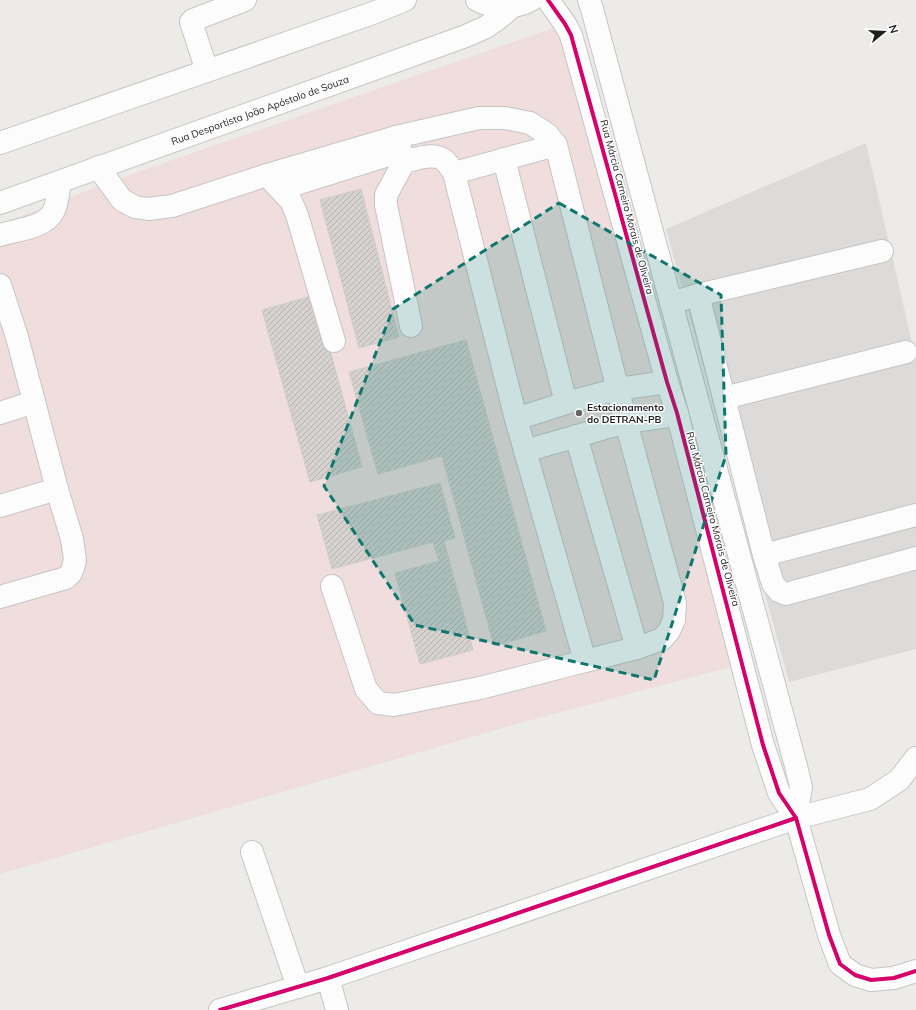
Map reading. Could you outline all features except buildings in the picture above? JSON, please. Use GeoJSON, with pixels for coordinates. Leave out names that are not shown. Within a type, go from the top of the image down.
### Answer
{"type":"FeatureCollection","features":[{"type":"Feature","properties":{"kind":"street"},"geometry":{"type":"LineString","coordinates":[[207,71],[191,26],[191,22],[245,0]]}},
{"type":"Feature","properties":{"kind":"street"},"geometry":{"type":"LineString","coordinates":[[0,144],[373,13],[405,0]]}},
{"type":"Feature","properties":{"kind":"street"},"geometry":{"type":"LineString","coordinates":[[477,0],[482,3],[498,7],[522,3]]}},
{"type":"Feature","properties":{"kind":"street","name":"Rua Márcia Carneiro Morais de Oliveira"},"geometry":{"type":"LineString","coordinates":[[548,0],[571,35],[677,414],[763,745],[779,793],[796,818],[829,935],[840,964],[855,976],[871,980],[894,978],[916,972]]}},
{"type":"Feature","properties":{"kind":"street","name":"Rua Márcia Carneiro Morais de Oliveira"},"geometry":{"type":"LineString","coordinates":[[589,0],[796,766],[801,787],[796,818]]}},
{"type":"Feature","properties":{"kind":"street","name":"Rua Desportista João Apóstolo de Souza"},"geometry":{"type":"LineString","coordinates":[[0,203],[466,36],[486,27],[522,3]]}},
{"type":"Feature","properties":{"kind":"street"},"geometry":{"type":"LineString","coordinates":[[98,167],[122,200],[135,207],[148,209],[172,206],[400,150],[478,118],[505,118],[530,124],[547,134],[556,145],[626,422],[675,603],[674,620],[669,632],[662,639],[637,648],[480,688],[394,706],[378,703],[366,689],[332,586]]}},
{"type":"Feature","properties":{"kind":"street"},"geometry":{"type":"LineString","coordinates":[[454,173],[556,145]]}},
{"type":"Feature","properties":{"kind":"street"},"geometry":{"type":"LineString","coordinates":[[400,150],[437,157],[444,160],[454,173],[516,419],[585,661]]}},
{"type":"Feature","properties":{"kind":"street"},"geometry":{"type":"LineString","coordinates":[[400,150],[386,195],[386,206],[411,326]]}},
{"type":"Feature","properties":{"kind":"street"},"geometry":{"type":"LineString","coordinates":[[504,159],[566,403]]}},
{"type":"Feature","properties":{"kind":"street"},"geometry":{"type":"LineString","coordinates":[[0,235],[23,228],[32,227],[49,218],[55,207],[60,182]]}},
{"type":"Feature","properties":{"kind":"street"},"geometry":{"type":"LineString","coordinates":[[274,182],[292,201],[334,341]]}},
{"type":"Feature","properties":{"kind":"street"},"geometry":{"type":"LineString","coordinates":[[671,303],[698,295],[882,251]]}},
{"type":"Feature","properties":{"kind":"street"},"geometry":{"type":"LineString","coordinates":[[0,285],[17,337],[57,489],[72,539],[75,560],[71,573],[66,578],[0,596]]}},
{"type":"Feature","properties":{"kind":"street"},"geometry":{"type":"LineString","coordinates":[[698,295],[764,555],[773,584],[779,591],[786,594],[916,558]]}},
{"type":"Feature","properties":{"kind":"street"},"geometry":{"type":"LineString","coordinates":[[724,398],[906,352]]}},
{"type":"Feature","properties":{"kind":"street"},"geometry":{"type":"LineString","coordinates":[[516,419],[566,403],[618,389],[667,382]]}},
{"type":"Feature","properties":{"kind":"street"},"geometry":{"type":"LineString","coordinates":[[0,413],[34,402]]}},
{"type":"Feature","properties":{"kind":"street"},"geometry":{"type":"LineString","coordinates":[[525,451],[626,422],[677,414]]}},
{"type":"Feature","properties":{"kind":"street"},"geometry":{"type":"LineString","coordinates":[[576,436],[637,648]]}},
{"type":"Feature","properties":{"kind":"street"},"geometry":{"type":"LineString","coordinates":[[0,506],[57,489]]}},
{"type":"Feature","properties":{"kind":"street"},"geometry":{"type":"LineString","coordinates":[[764,555],[916,515]]}},
{"type":"Feature","properties":{"kind":"street"},"geometry":{"type":"LineString","coordinates":[[220,1010],[328,978],[796,818],[870,799],[899,780],[916,758]]}},
{"type":"Feature","properties":{"kind":"street"},"geometry":{"type":"LineString","coordinates":[[252,852],[298,987]]}},
{"type":"Feature","properties":{"kind":"street"},"geometry":{"type":"LineString","coordinates":[[328,978],[338,1010]]}},
{"type":"Feature","properties":{"kind":"highlighted area"},"geometry":{"type":"Polygon","coordinates":[[[559,203],[721,295],[726,455],[654,680],[415,625],[324,486],[393,309],[559,203]]]}},
{"type":"Feature","properties":{"kind":"shaded area"},"geometry":{"type":"Polygon","coordinates":[[[562,25],[731,667],[527,721],[0,874],[0,224],[115,180],[562,25]]]}},
{"type":"Feature","properties":{"kind":"shaded area"},"geometry":{"type":"Polygon","coordinates":[[[866,143],[916,360],[916,649],[789,682],[666,229],[866,143]]]}},
{"type":"Feature","properties":{"kind":"cycle path"},"geometry":{"type":"LineString","coordinates":[[548,0],[571,35],[667,382],[677,413],[763,745],[779,793],[796,818],[829,935],[840,964],[855,975],[871,980],[894,978],[916,971]]}},
{"type":"Feature","properties":{"kind":"cycle path"},"geometry":{"type":"LineString","coordinates":[[220,1010],[328,978],[796,818]]}},
{"type":"Feature","properties":{"kind":"place","name":"Estacionamento do DETRAN-PB"},"geometry":{"type":"Point","coordinates":[579,413]}}]}
